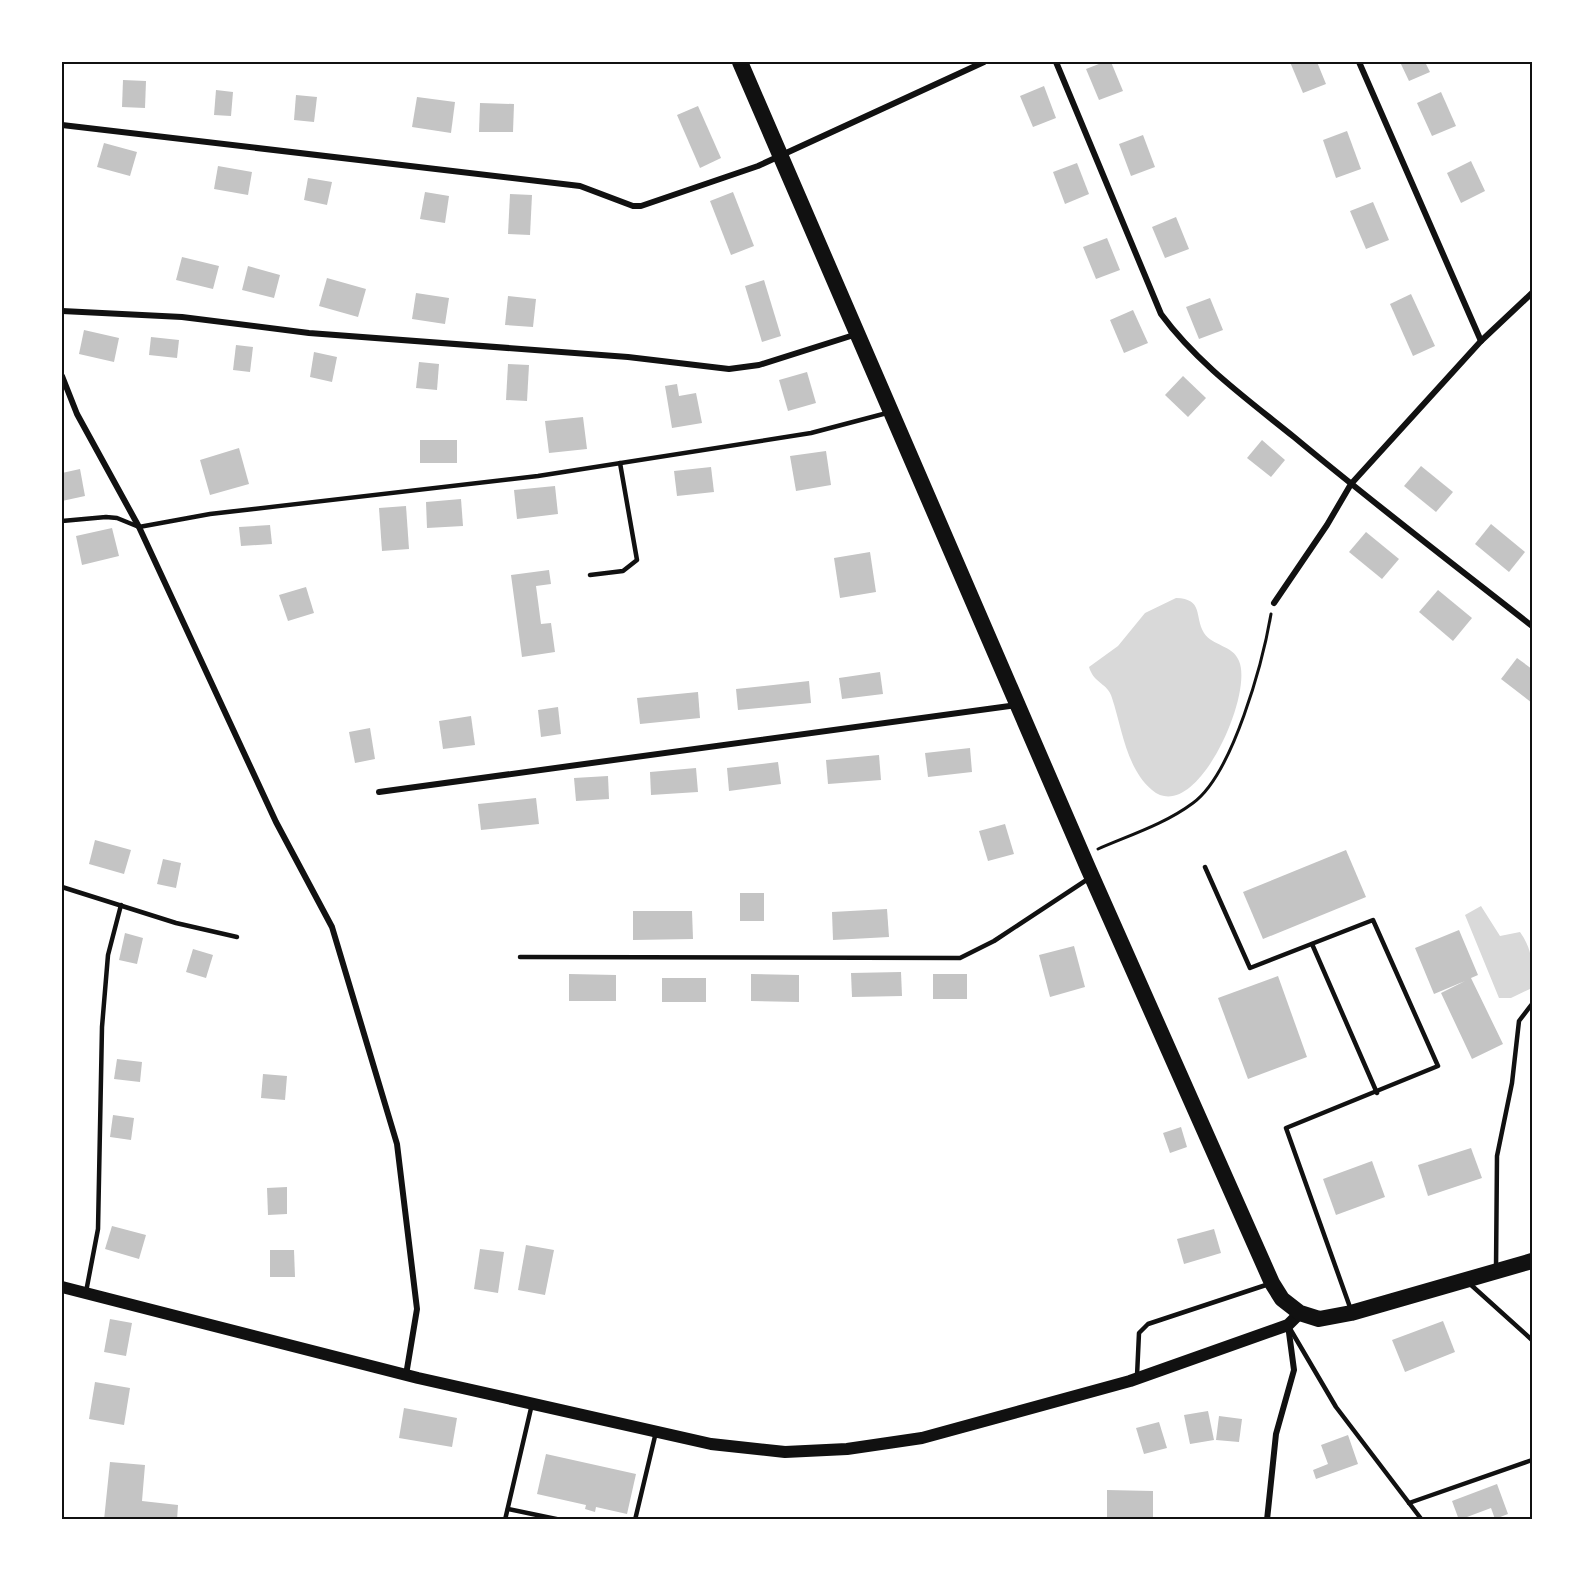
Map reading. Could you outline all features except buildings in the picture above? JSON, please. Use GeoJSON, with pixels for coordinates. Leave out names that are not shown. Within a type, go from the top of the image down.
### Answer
{"type":"FeatureCollection","features":[{"type":"Feature","properties":{"kind":"highway"},"geometry":{"type":"LineString","coordinates":[[740,62],[1083,856],[1272,1283],[1294,1319],[1319,1319],[1352,1313],[1533,1261]]}},
{"type":"Feature","properties":{"kind":"main road"},"geometry":{"type":"LineString","coordinates":[[62,1287],[406,1376],[754,1450],[814,1451],[875,1446],[922,1438],[1137,1379],[1294,1319]]}},
{"type":"Feature","properties":{"kind":"street"},"geometry":{"type":"LineString","coordinates":[[62,125],[580,186],[633,206],[641,206],[737,173],[984,62]]}},
{"type":"Feature","properties":{"kind":"street"},"geometry":{"type":"LineString","coordinates":[[1056,62],[1161,314],[1201,361],[1351,484],[1533,626]]}},
{"type":"Feature","properties":{"kind":"street"},"geometry":{"type":"LineString","coordinates":[[1359,62],[1481,340]]}},
{"type":"Feature","properties":{"kind":"street"},"geometry":{"type":"LineString","coordinates":[[1274,603],[1327,525],[1351,484],[1481,340],[1533,292]]}},
{"type":"Feature","properties":{"kind":"street"},"geometry":{"type":"LineString","coordinates":[[62,310],[182,317],[309,333],[628,357],[729,369],[759,365],[858,334]]}},
{"type":"Feature","properties":{"kind":"street"},"geometry":{"type":"LineString","coordinates":[[62,376],[77,414],[139,527],[276,822],[332,927],[355,996],[397,1144],[417,1309],[406,1376]]}},
{"type":"Feature","properties":{"kind":"street"},"geometry":{"type":"LineString","coordinates":[[379,792],[1019,705]]}},
{"type":"Feature","properties":{"kind":"street"},"geometry":{"type":"LineString","coordinates":[[1267,1520],[1276,1434],[1294,1370],[1294,1319]]}},
{"type":"Feature","properties":{"kind":"lane"},"geometry":{"type":"LineString","coordinates":[[62,521],[106,517],[117,518],[139,527],[210,514],[538,476],[811,432],[892,412]]}},
{"type":"Feature","properties":{"kind":"lane"},"geometry":{"type":"LineString","coordinates":[[590,575],[623,571],[636,560],[620,463]]}},
{"type":"Feature","properties":{"kind":"lane"},"geometry":{"type":"LineString","coordinates":[[1205,867],[1250,968],[1373,920],[1438,1066],[1377,1093],[1286,1128],[1352,1313]]}},
{"type":"Feature","properties":{"kind":"lane"},"geometry":{"type":"LineString","coordinates":[[520,957],[960,958],[994,941],[1092,876]]}},
{"type":"Feature","properties":{"kind":"lane"},"geometry":{"type":"LineString","coordinates":[[62,887],[176,922],[237,937]]}},
{"type":"Feature","properties":{"kind":"lane"},"geometry":{"type":"LineString","coordinates":[[86,1293],[98,1229],[102,1027],[108,955],[121,905]]}},
{"type":"Feature","properties":{"kind":"lane"},"geometry":{"type":"LineString","coordinates":[[1312,944],[1377,1093]]}},
{"type":"Feature","properties":{"kind":"lane"},"geometry":{"type":"LineString","coordinates":[[1496,1271],[1497,1156],[1512,1083],[1519,1021],[1533,1004]]}},
{"type":"Feature","properties":{"kind":"lane"},"geometry":{"type":"LineString","coordinates":[[1465,1280],[1533,1340]]}},
{"type":"Feature","properties":{"kind":"lane"},"geometry":{"type":"LineString","coordinates":[[1137,1379],[1139,1333],[1148,1324],[1272,1283]]}},
{"type":"Feature","properties":{"kind":"lane"},"geometry":{"type":"LineString","coordinates":[[1294,1319],[1336,1407],[1422,1520]]}},
{"type":"Feature","properties":{"kind":"lane"},"geometry":{"type":"LineString","coordinates":[[505,1520],[532,1404]]}},
{"type":"Feature","properties":{"kind":"lane"},"geometry":{"type":"LineString","coordinates":[[635,1520],[656,1431]]}},
{"type":"Feature","properties":{"kind":"lane"},"geometry":{"type":"LineString","coordinates":[[1409,1503],[1533,1460]]}},
{"type":"Feature","properties":{"kind":"lane"},"geometry":{"type":"LineString","coordinates":[[508,1509],[561,1520]]}},
{"type":"Feature","properties":{"kind":"path"},"geometry":{"type":"LineString","coordinates":[[1083,856],[1166,820],[1194,803],[1210,787],[1237,731],[1259,674],[1274,603]]}},
{"type":"Feature","properties":{"kind":"shaded area"},"geometry":{"type":"Polygon","coordinates":[[[1176,598],[1185,599],[1195,605],[1204,633],[1212,641],[1236,656],[1239,661],[1241,678],[1238,701],[1217,752],[1202,774],[1186,790],[1169,796],[1152,790],[1136,771],[1126,747],[1110,693],[1094,677],[1089,667],[1118,646],[1145,613],[1176,598]]]}},
{"type":"Feature","properties":{"kind":"shaded area"},"geometry":{"type":"Polygon","coordinates":[[[1481,906],[1500,936],[1520,932],[1530,952],[1532,988],[1511,998],[1499,998],[1465,915],[1481,906]]]}}]}
